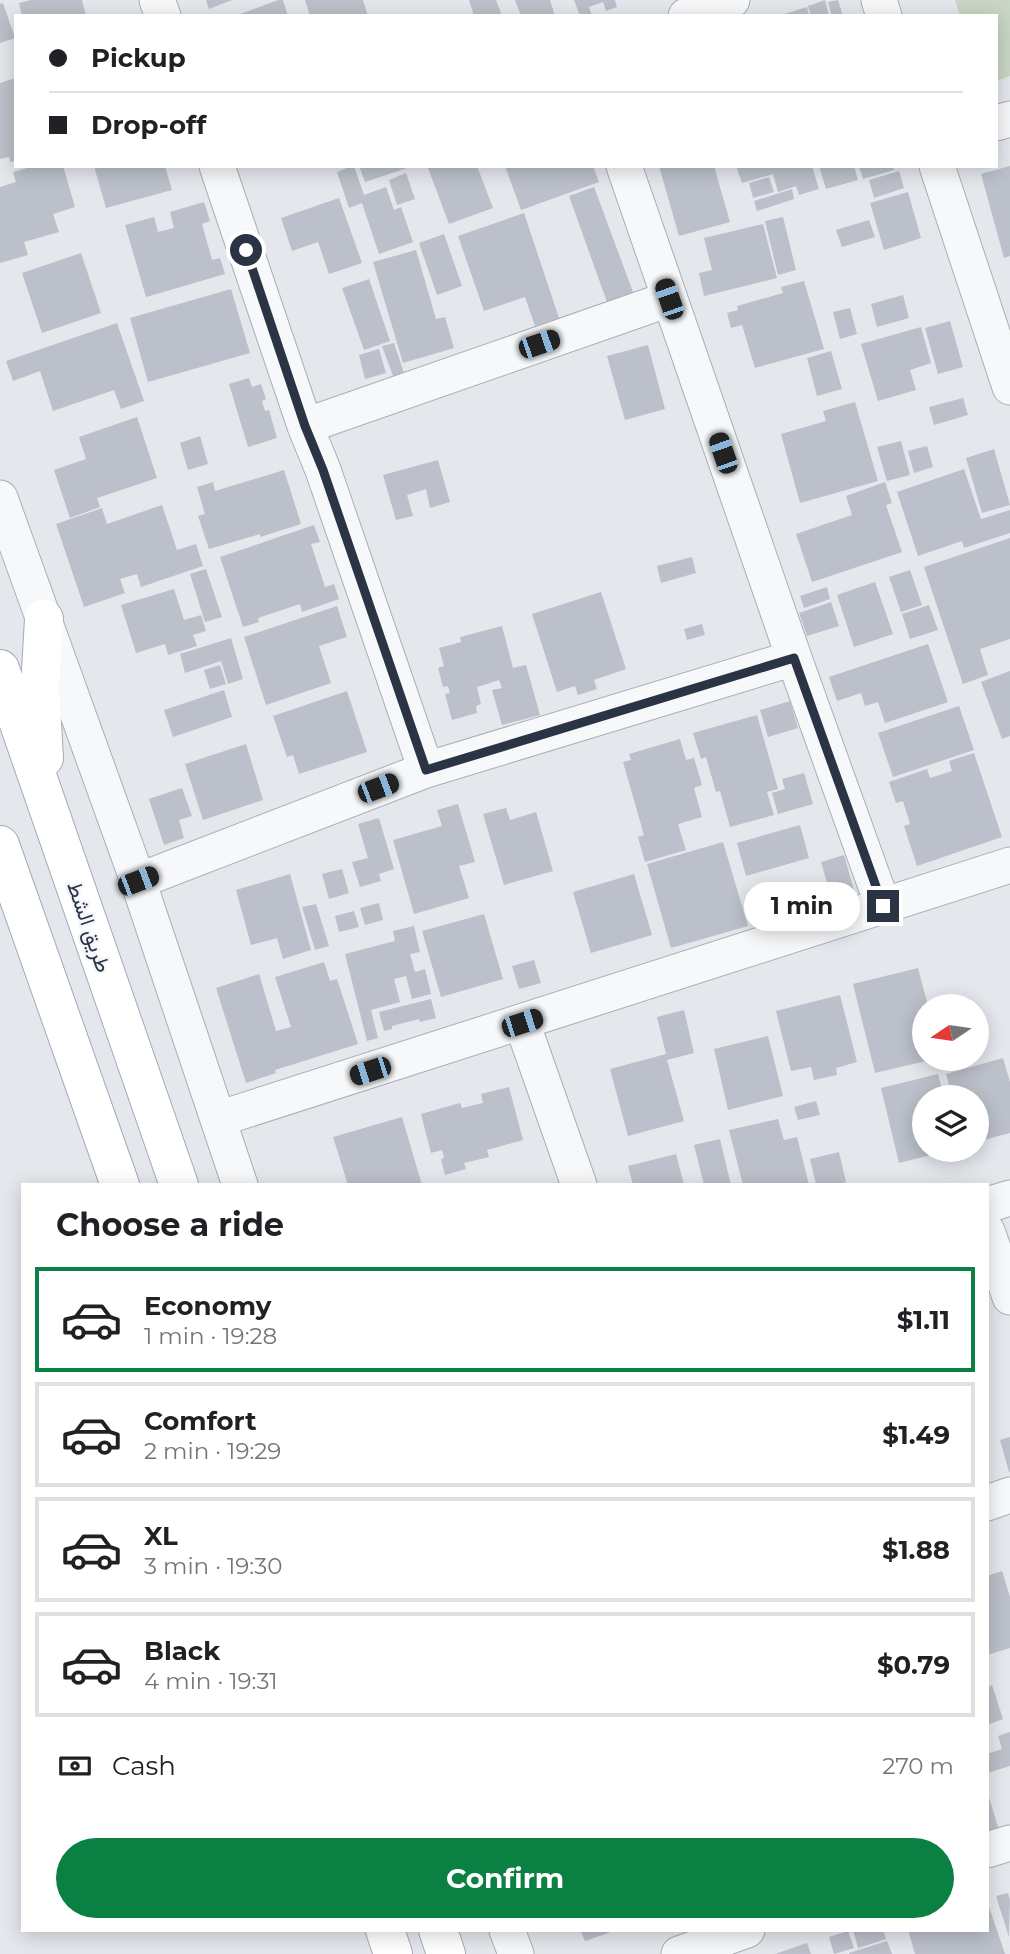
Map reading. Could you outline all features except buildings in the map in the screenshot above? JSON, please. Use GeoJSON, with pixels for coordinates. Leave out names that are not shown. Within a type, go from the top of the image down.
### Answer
{"type":"FeatureCollection","features":[{"type":"Feature","properties":{"kind":"main road"},"geometry":{"type":"LineString","coordinates":[[44,619],[40,688],[47,806]]}},
{"type":"Feature","properties":{"kind":"main road","name":"طريق الشط"},"geometry":{"type":"LineString","coordinates":[[0,669],[178,1183]]}},
{"type":"Feature","properties":{"kind":"main road"},"geometry":{"type":"LineString","coordinates":[[0,845],[119,1183]]}},
{"type":"Feature","properties":{"kind":"main road"},"geometry":{"type":"LineString","coordinates":[[386,1932],[393,1954]]}},
{"type":"Feature","properties":{"kind":"main road"},"geometry":{"type":"LineString","coordinates":[[439,1932],[446,1954]]}},
{"type":"Feature","properties":{"kind":"street"},"geometry":{"type":"LineString","coordinates":[[692,14],[732,0]]}},
{"type":"Feature","properties":{"kind":"street"},"geometry":{"type":"LineString","coordinates":[[625,168],[883,906]]}},
{"type":"Feature","properties":{"kind":"street"},"geometry":{"type":"LineString","coordinates":[[938,168],[1010,387]]}},
{"type":"Feature","properties":{"kind":"street"},"geometry":{"type":"LineString","coordinates":[[227,169],[305,426],[323,470],[426,770]]}},
{"type":"Feature","properties":{"kind":"street"},"geometry":{"type":"LineString","coordinates":[[305,426],[669,299]]}},
{"type":"Feature","properties":{"kind":"street"},"geometry":{"type":"LineString","coordinates":[[0,498],[138,881],[239,1183]]}},
{"type":"Feature","properties":{"kind":"street"},"geometry":{"type":"LineString","coordinates":[[138,881],[426,770],[794,658]]}},
{"type":"Feature","properties":{"kind":"street"},"geometry":{"type":"LineString","coordinates":[[218,1119],[1010,865]]}},
{"type":"Feature","properties":{"kind":"street"},"geometry":{"type":"LineString","coordinates":[[522,1023],[578,1183]]}},
{"type":"Feature","properties":{"kind":"street"},"geometry":{"type":"LineString","coordinates":[[989,1204],[1010,1198]]}},
{"type":"Feature","properties":{"kind":"street"},"geometry":{"type":"LineString","coordinates":[[989,1237],[1010,1297]]}},
{"type":"Feature","properties":{"kind":"street"},"geometry":{"type":"LineString","coordinates":[[989,1502],[1010,1495]]}},
{"type":"Feature","properties":{"kind":"street"},"geometry":{"type":"LineString","coordinates":[[989,1849],[1010,1843]]}},
{"type":"Feature","properties":{"kind":"street"},"geometry":{"type":"LineString","coordinates":[[508,1932],[516,1954]]}},
{"type":"Feature","properties":{"kind":"street"},"geometry":{"type":"LineString","coordinates":[[679,1954],[741,1932]]}},
{"type":"Feature","properties":{"kind":"green space"},"geometry":{"type":"Polygon","coordinates":[[[955,0],[1010,0],[1010,76],[998,80],[998,14],[959,14],[955,0]]]}},
{"type":"Feature","properties":{"kind":"route"},"geometry":{"type":"LineString","coordinates":[[246,250],[426,770],[794,658],[883,906]]}}]}
